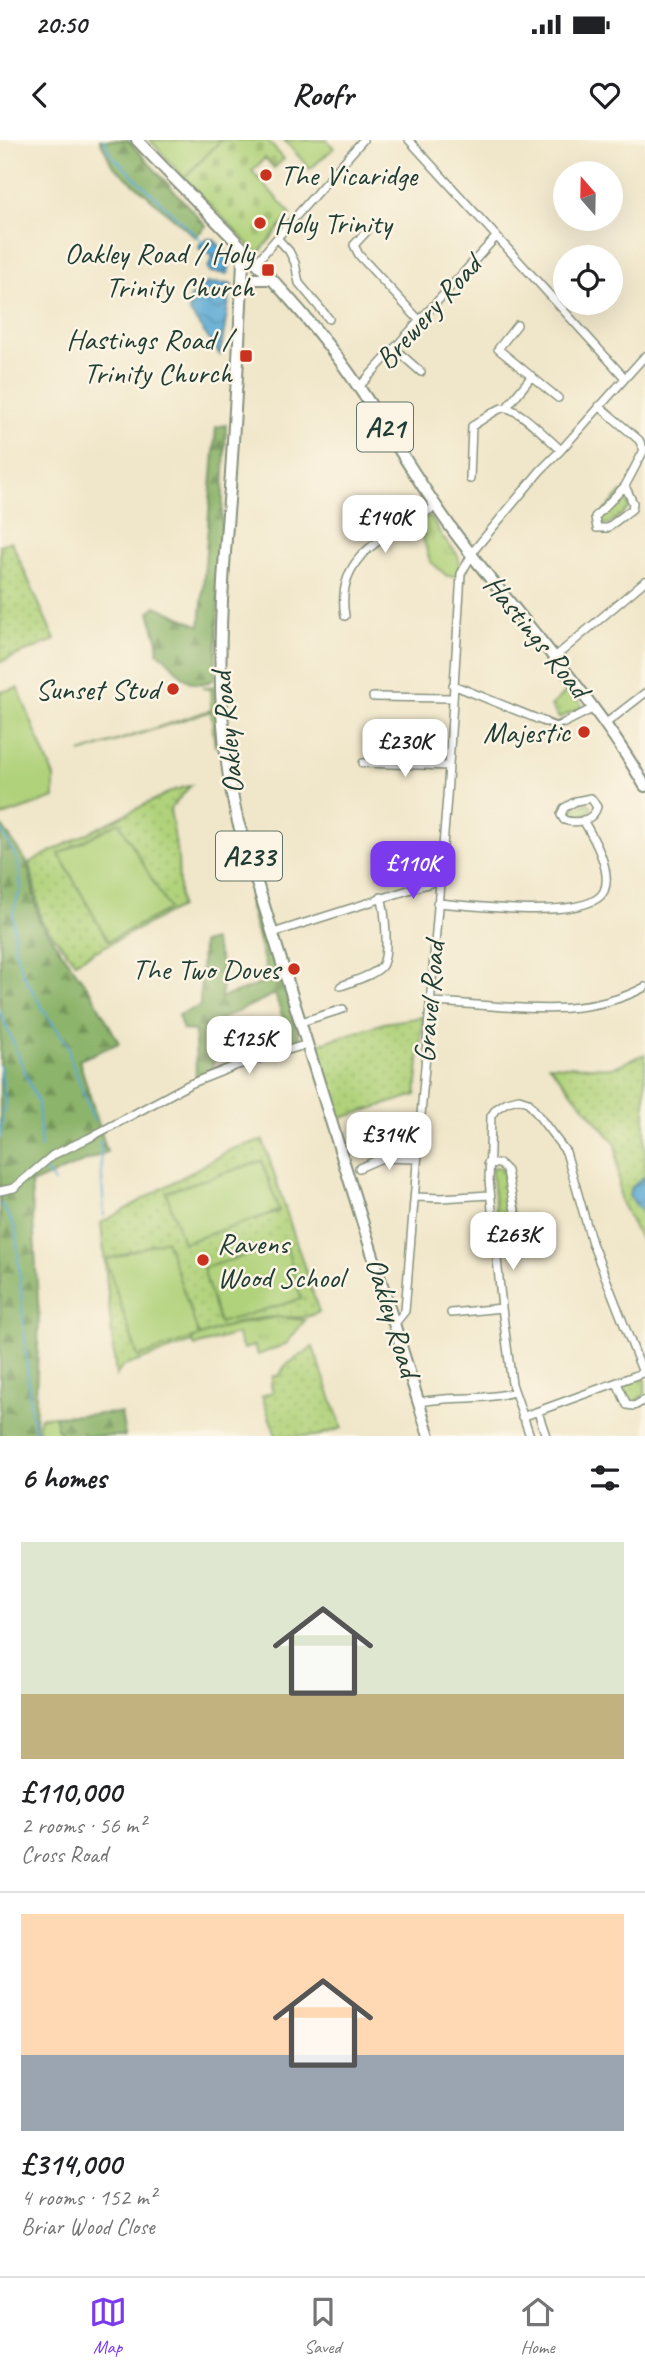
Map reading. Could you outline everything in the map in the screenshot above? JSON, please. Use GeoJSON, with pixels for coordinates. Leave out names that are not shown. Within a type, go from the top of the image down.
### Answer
{"type":"FeatureCollection","features":[{"type":"Feature","properties":{"kind":"main road","name":"A21"},"geometry":{"type":"LineString","coordinates":[[137,140],[252,258]]}},
{"type":"Feature","properties":{"kind":"main road","name":"Hastings Road"},"geometry":{"type":"LineString","coordinates":[[252,258],[306,318],[359,387],[470,558],[555,657],[594,708],[645,786]]}},
{"type":"Feature","properties":{"kind":"main road","name":"Oakley Road"},"geometry":{"type":"LineString","coordinates":[[252,258],[243,260],[220,634],[220,704],[224,746],[233,800],[429,1436]]}},
{"type":"Feature","properties":{"kind":"main road"},"geometry":{"type":"LineString","coordinates":[[242,288],[255,279],[271,279]]}},
{"type":"Feature","properties":{"kind":"street"},"geometry":{"type":"LineString","coordinates":[[252,258],[277,238],[363,140]]}},
{"type":"Feature","properties":{"kind":"street"},"geometry":{"type":"LineString","coordinates":[[409,140],[624,377]]}},
{"type":"Feature","properties":{"kind":"street"},"geometry":{"type":"LineString","coordinates":[[367,231],[354,245],[359,255],[420,321]]}},
{"type":"Feature","properties":{"kind":"street","name":"Brewery Road"},"geometry":{"type":"LineString","coordinates":[[359,387],[496,236]]}},
{"type":"Feature","properties":{"kind":"street"},"geometry":{"type":"LineString","coordinates":[[277,238],[289,251],[295,263],[299,283],[330,319]]}},
{"type":"Feature","properties":{"kind":"street"},"geometry":{"type":"LineString","coordinates":[[306,318],[318,307]]}},
{"type":"Feature","properties":{"kind":"street"},"geometry":{"type":"LineString","coordinates":[[517,325],[498,349],[558,398]]}},
{"type":"Feature","properties":{"kind":"street"},"geometry":{"type":"LineString","coordinates":[[395,349],[421,372]]}},
{"type":"Feature","properties":{"kind":"street"},"geometry":{"type":"LineString","coordinates":[[470,558],[540,471],[645,356]]}},
{"type":"Feature","properties":{"kind":"street"},"geometry":{"type":"LineString","coordinates":[[470,479],[472,426],[507,407],[532,376]]}},
{"type":"Feature","properties":{"kind":"street"},"geometry":{"type":"LineString","coordinates":[[599,406],[643,446],[644,450],[625,486],[595,517],[597,528],[607,528],[632,509],[633,503],[625,486]]}},
{"type":"Feature","properties":{"kind":"street"},"geometry":{"type":"LineString","coordinates":[[507,407],[517,412],[561,450]]}},
{"type":"Feature","properties":{"kind":"street"},"geometry":{"type":"LineString","coordinates":[[345,615],[343,590],[357,558],[436,506]]}},
{"type":"Feature","properties":{"kind":"street","name":"Gravel Road"},"geometry":{"type":"LineString","coordinates":[[394,1322],[405,1311],[449,766],[461,574],[470,558]]}},
{"type":"Feature","properties":{"kind":"street"},"geometry":{"type":"LineString","coordinates":[[555,657],[645,581]]}},
{"type":"Feature","properties":{"kind":"street"},"geometry":{"type":"LineString","coordinates":[[453,685],[556,726],[594,708]]}},
{"type":"Feature","properties":{"kind":"street"},"geometry":{"type":"LineString","coordinates":[[605,724],[645,693]]}},
{"type":"Feature","properties":{"kind":"street"},"geometry":{"type":"LineString","coordinates":[[373,697],[452,698]]}},
{"type":"Feature","properties":{"kind":"street"},"geometry":{"type":"LineString","coordinates":[[363,763],[449,766]]}},
{"type":"Feature","properties":{"kind":"street"},"geometry":{"type":"LineString","coordinates":[[591,798],[597,804],[596,812],[583,820],[564,820],[562,811],[567,805],[591,798]]}},
{"type":"Feature","properties":{"kind":"street"},"geometry":{"type":"LineString","coordinates":[[437,903],[562,910],[593,902],[604,891],[606,879],[596,843],[583,820]]}},
{"type":"Feature","properties":{"kind":"street"},"geometry":{"type":"LineString","coordinates":[[273,933],[440,880]]}},
{"type":"Feature","properties":{"kind":"street"},"geometry":{"type":"LineString","coordinates":[[341,986],[377,970],[384,962],[386,911],[381,897]]}},
{"type":"Feature","properties":{"kind":"street"},"geometry":{"type":"LineString","coordinates":[[430,1002],[566,1009],[623,999],[645,987]]}},
{"type":"Feature","properties":{"kind":"street"},"geometry":{"type":"LineString","coordinates":[[301,1022],[343,1009]]}},
{"type":"Feature","properties":{"kind":"street"},"geometry":{"type":"LineString","coordinates":[[0,1191],[14,1188],[53,1155],[190,1084],[234,1066],[308,1044]]}},
{"type":"Feature","properties":{"kind":"street"},"geometry":{"type":"LineString","coordinates":[[522,1417],[644,1373],[592,1242],[566,1152],[531,1104],[519,1099],[507,1102],[491,1116],[488,1163],[502,1308],[514,1392],[522,1417],[530,1436]]}},
{"type":"Feature","properties":{"kind":"street"},"geometry":{"type":"LineString","coordinates":[[359,1168],[383,1158],[417,1159]]}},
{"type":"Feature","properties":{"kind":"street"},"geometry":{"type":"LineString","coordinates":[[488,1163],[500,1164],[507,1171],[516,1216],[509,1225],[494,1227]]}},
{"type":"Feature","properties":{"kind":"street"},"geometry":{"type":"LineString","coordinates":[[415,1197],[441,1199],[490,1195]]}},
{"type":"Feature","properties":{"kind":"street"},"geometry":{"type":"LineString","coordinates":[[452,1313],[502,1308]]}},
{"type":"Feature","properties":{"kind":"street"},"geometry":{"type":"LineString","coordinates":[[617,1383],[627,1405],[634,1406],[645,1400]]}},
{"type":"Feature","properties":{"kind":"street"},"geometry":{"type":"LineString","coordinates":[[419,1402],[499,1396],[514,1392]]}},
{"type":"Feature","properties":{"kind":"street"},"geometry":{"type":"LineString","coordinates":[[538,1412],[546,1436]]}},
{"type":"Feature","properties":{"kind":"green space"},"geometry":{"type":"Polygon","coordinates":[[[100,140],[128,140],[206,226],[195,237],[112,165],[100,140]]]}},
{"type":"Feature","properties":{"kind":"green space"},"geometry":{"type":"Polygon","coordinates":[[[150,140],[221,140],[184,178],[150,140]]]}},
{"type":"Feature","properties":{"kind":"green space","name":"Holy Trinity"},"geometry":{"type":"Polygon","coordinates":[[[221,140],[267,140],[284,159],[274,168],[265,158],[252,171],[291,214],[258,254],[184,178],[221,140]]]}},
{"type":"Feature","properties":{"kind":"green space"},"geometry":{"type":"Polygon","coordinates":[[[284,140],[327,140],[334,148],[310,169],[284,140]]]}},
{"type":"Feature","properties":{"kind":"green space"},"geometry":{"type":"Polygon","coordinates":[[[226,425],[215,679],[196,683],[189,681],[157,652],[158,642],[149,612],[156,606],[200,626],[216,427],[226,425]]]}},
{"type":"Feature","properties":{"kind":"green space"},"geometry":{"type":"Polygon","coordinates":[[[622,492],[626,494],[629,508],[611,522],[598,525],[599,517],[622,492]]]}},
{"type":"Feature","properties":{"kind":"green space"},"geometry":{"type":"Polygon","coordinates":[[[428,516],[458,556],[459,568],[456,576],[447,576],[430,561],[420,528],[420,523],[428,516]]]}},
{"type":"Feature","properties":{"kind":"green space"},"geometry":{"type":"Polygon","coordinates":[[[11,541],[55,640],[0,662],[0,545],[11,541]]]}},
{"type":"Feature","properties":{"kind":"green space"},"geometry":{"type":"Polygon","coordinates":[[[214,686],[218,744],[215,746],[211,711],[80,753],[211,710],[211,689],[203,688],[214,686]]]}},
{"type":"Feature","properties":{"kind":"green space"},"geometry":{"type":"Polygon","coordinates":[[[18,688],[54,777],[54,798],[0,817],[0,692],[18,688]]]}},
{"type":"Feature","properties":{"kind":"green space"},"geometry":{"type":"Polygon","coordinates":[[[569,689],[583,707],[559,718],[551,706],[569,689]]]}},
{"type":"Feature","properties":{"kind":"green space"},"geometry":{"type":"Polygon","coordinates":[[[191,785],[170,809],[178,859],[180,907],[75,962],[41,921],[30,862],[172,791],[191,785]]]}},
{"type":"Feature","properties":{"kind":"green space"},"geometry":{"type":"Polygon","coordinates":[[[588,803],[592,806],[590,812],[574,818],[569,817],[569,810],[588,803]]]}},
{"type":"Feature","properties":{"kind":"green space"},"geometry":{"type":"Polygon","coordinates":[[[119,822],[169,909],[108,941],[59,854],[119,822]]]}},
{"type":"Feature","properties":{"kind":"green space"},"geometry":{"type":"Polygon","coordinates":[[[0,823],[28,864],[39,921],[91,992],[119,1043],[79,1060],[107,1152],[31,1184],[39,1317],[35,1424],[39,1436],[0,1436],[0,823]]]}},
{"type":"Feature","properties":{"kind":"green space"},"geometry":{"type":"Polygon","coordinates":[[[256,895],[301,1041],[292,1046],[275,994],[219,1020],[213,1069],[196,1078],[195,1031],[183,1030],[178,1015],[200,1006],[202,943],[213,940],[223,968],[221,998],[269,981],[248,899],[256,895]]]}},
{"type":"Feature","properties":{"kind":"green space"},"geometry":{"type":"Polygon","coordinates":[[[423,1017],[416,1095],[338,1119],[315,1045],[384,1023],[423,1017]]]}},
{"type":"Feature","properties":{"kind":"green space"},"geometry":{"type":"Polygon","coordinates":[[[645,1054],[645,1249],[620,1200],[616,1144],[549,1065],[612,1068],[645,1054]]]}},
{"type":"Feature","properties":{"kind":"green space"},"geometry":{"type":"Polygon","coordinates":[[[263,1140],[319,1312],[302,1317],[255,1319],[234,1324],[122,1367],[116,1376],[101,1223],[232,1149],[263,1140]]]}},
{"type":"Feature","properties":{"kind":"green space"},"geometry":{"type":"Polygon","coordinates":[[[262,1161],[279,1211],[183,1243],[166,1192],[262,1161]]]}},
{"type":"Feature","properties":{"kind":"green space"},"geometry":{"type":"Polygon","coordinates":[[[498,1167],[504,1171],[513,1217],[509,1223],[497,1222],[491,1168],[498,1167]]]}},
{"type":"Feature","properties":{"kind":"green space"},"geometry":{"type":"Polygon","coordinates":[[[166,1240],[199,1336],[138,1357],[106,1260],[166,1240]]]}},
{"type":"Feature","properties":{"kind":"green space"},"geometry":{"type":"Polygon","coordinates":[[[286,1244],[301,1299],[219,1323],[203,1268],[286,1244]]]}},
{"type":"Feature","properties":{"kind":"green space"},"geometry":{"type":"Polygon","coordinates":[[[277,1317],[305,1320],[286,1344],[258,1355],[254,1346],[243,1349],[237,1334],[195,1346],[191,1339],[228,1326],[277,1317]]]}},
{"type":"Feature","properties":{"kind":"green space"},"geometry":{"type":"Polygon","coordinates":[[[313,1347],[342,1428],[317,1436],[276,1436],[262,1396],[273,1392],[273,1376],[279,1376],[285,1366],[313,1347]]]}},
{"type":"Feature","properties":{"kind":"green space"},"geometry":{"type":"Polygon","coordinates":[[[645,1376],[645,1396],[631,1403],[627,1401],[622,1386],[645,1376]]]}},
{"type":"Feature","properties":{"kind":"green space"},"geometry":{"type":"Polygon","coordinates":[[[121,1413],[125,1436],[84,1436],[82,1432],[76,1436],[62,1436],[55,1416],[121,1413]]]}},
{"type":"Feature","properties":{"kind":"green space"},"geometry":{"type":"Polygon","coordinates":[[[55,1416],[62,1436],[42,1436],[38,1425],[40,1417],[55,1416]]]}},
{"type":"Feature","properties":{"kind":"water"},"geometry":{"type":"Polygon","coordinates":[[[213,239],[227,254],[228,274],[210,272],[208,268],[213,257],[199,248],[200,244],[213,239]]]}},
{"type":"Feature","properties":{"kind":"water"},"geometry":{"type":"Polygon","coordinates":[[[207,283],[232,284],[220,355],[189,311],[190,297],[207,283]]]}},
{"type":"Feature","properties":{"kind":"water"},"geometry":{"type":"Polygon","coordinates":[[[645,1176],[645,1215],[629,1196],[631,1188],[645,1176]]]}},
{"type":"Feature","properties":{"kind":"waterway"},"geometry":{"type":"LineString","coordinates":[[104,140],[111,155],[203,242]]}},
{"type":"Feature","properties":{"kind":"waterway"},"geometry":{"type":"LineString","coordinates":[[0,828],[18,861],[21,888],[13,912],[15,950],[23,974],[46,1014],[69,1046],[70,1057],[94,1121]]}},
{"type":"Feature","properties":{"kind":"waterway"},"geometry":{"type":"LineString","coordinates":[[0,1011],[38,1103],[41,1148]]}},
{"type":"Feature","properties":{"kind":"waterway"},"geometry":{"type":"LineString","coordinates":[[0,1066],[5,1101],[0,1138]]}},
{"type":"Feature","properties":{"kind":"waterway"},"geometry":{"type":"LineString","coordinates":[[100,1141],[104,1216]]}},
{"type":"Feature","properties":{"kind":"waterway"},"geometry":{"type":"LineString","coordinates":[[46,1171],[54,1182]]}},
{"type":"Feature","properties":{"kind":"waterway"},"geometry":{"type":"LineString","coordinates":[[2,1204],[16,1230],[31,1414],[37,1436]]}},
{"type":"Feature","properties":{"kind":"place","name":"The Vicaridge"},"geometry":{"type":"Point","coordinates":[266,175]}},
{"type":"Feature","properties":{"kind":"place","name":"Holy Trinity"},"geometry":{"type":"Point","coordinates":[260,223]}},
{"type":"Feature","properties":{"kind":"place","name":"Oakley Road / Holy Trinity Church"},"geometry":{"type":"Point","coordinates":[268,270]}},
{"type":"Feature","properties":{"kind":"place","name":"Hastings Road / Trinity Church"},"geometry":{"type":"Point","coordinates":[246,356]}},
{"type":"Feature","properties":{"kind":"place","name":"Sunset Stud"},"geometry":{"type":"Point","coordinates":[173,689]}},
{"type":"Feature","properties":{"kind":"place","name":"Majestic"},"geometry":{"type":"Point","coordinates":[584,732]}},
{"type":"Feature","properties":{"kind":"place","name":"The Two Doves"},"geometry":{"type":"Point","coordinates":[294,969]}},
{"type":"Feature","properties":{"kind":"place","name":"Ravens Wood School"},"geometry":{"type":"Point","coordinates":[203,1260]}}]}
